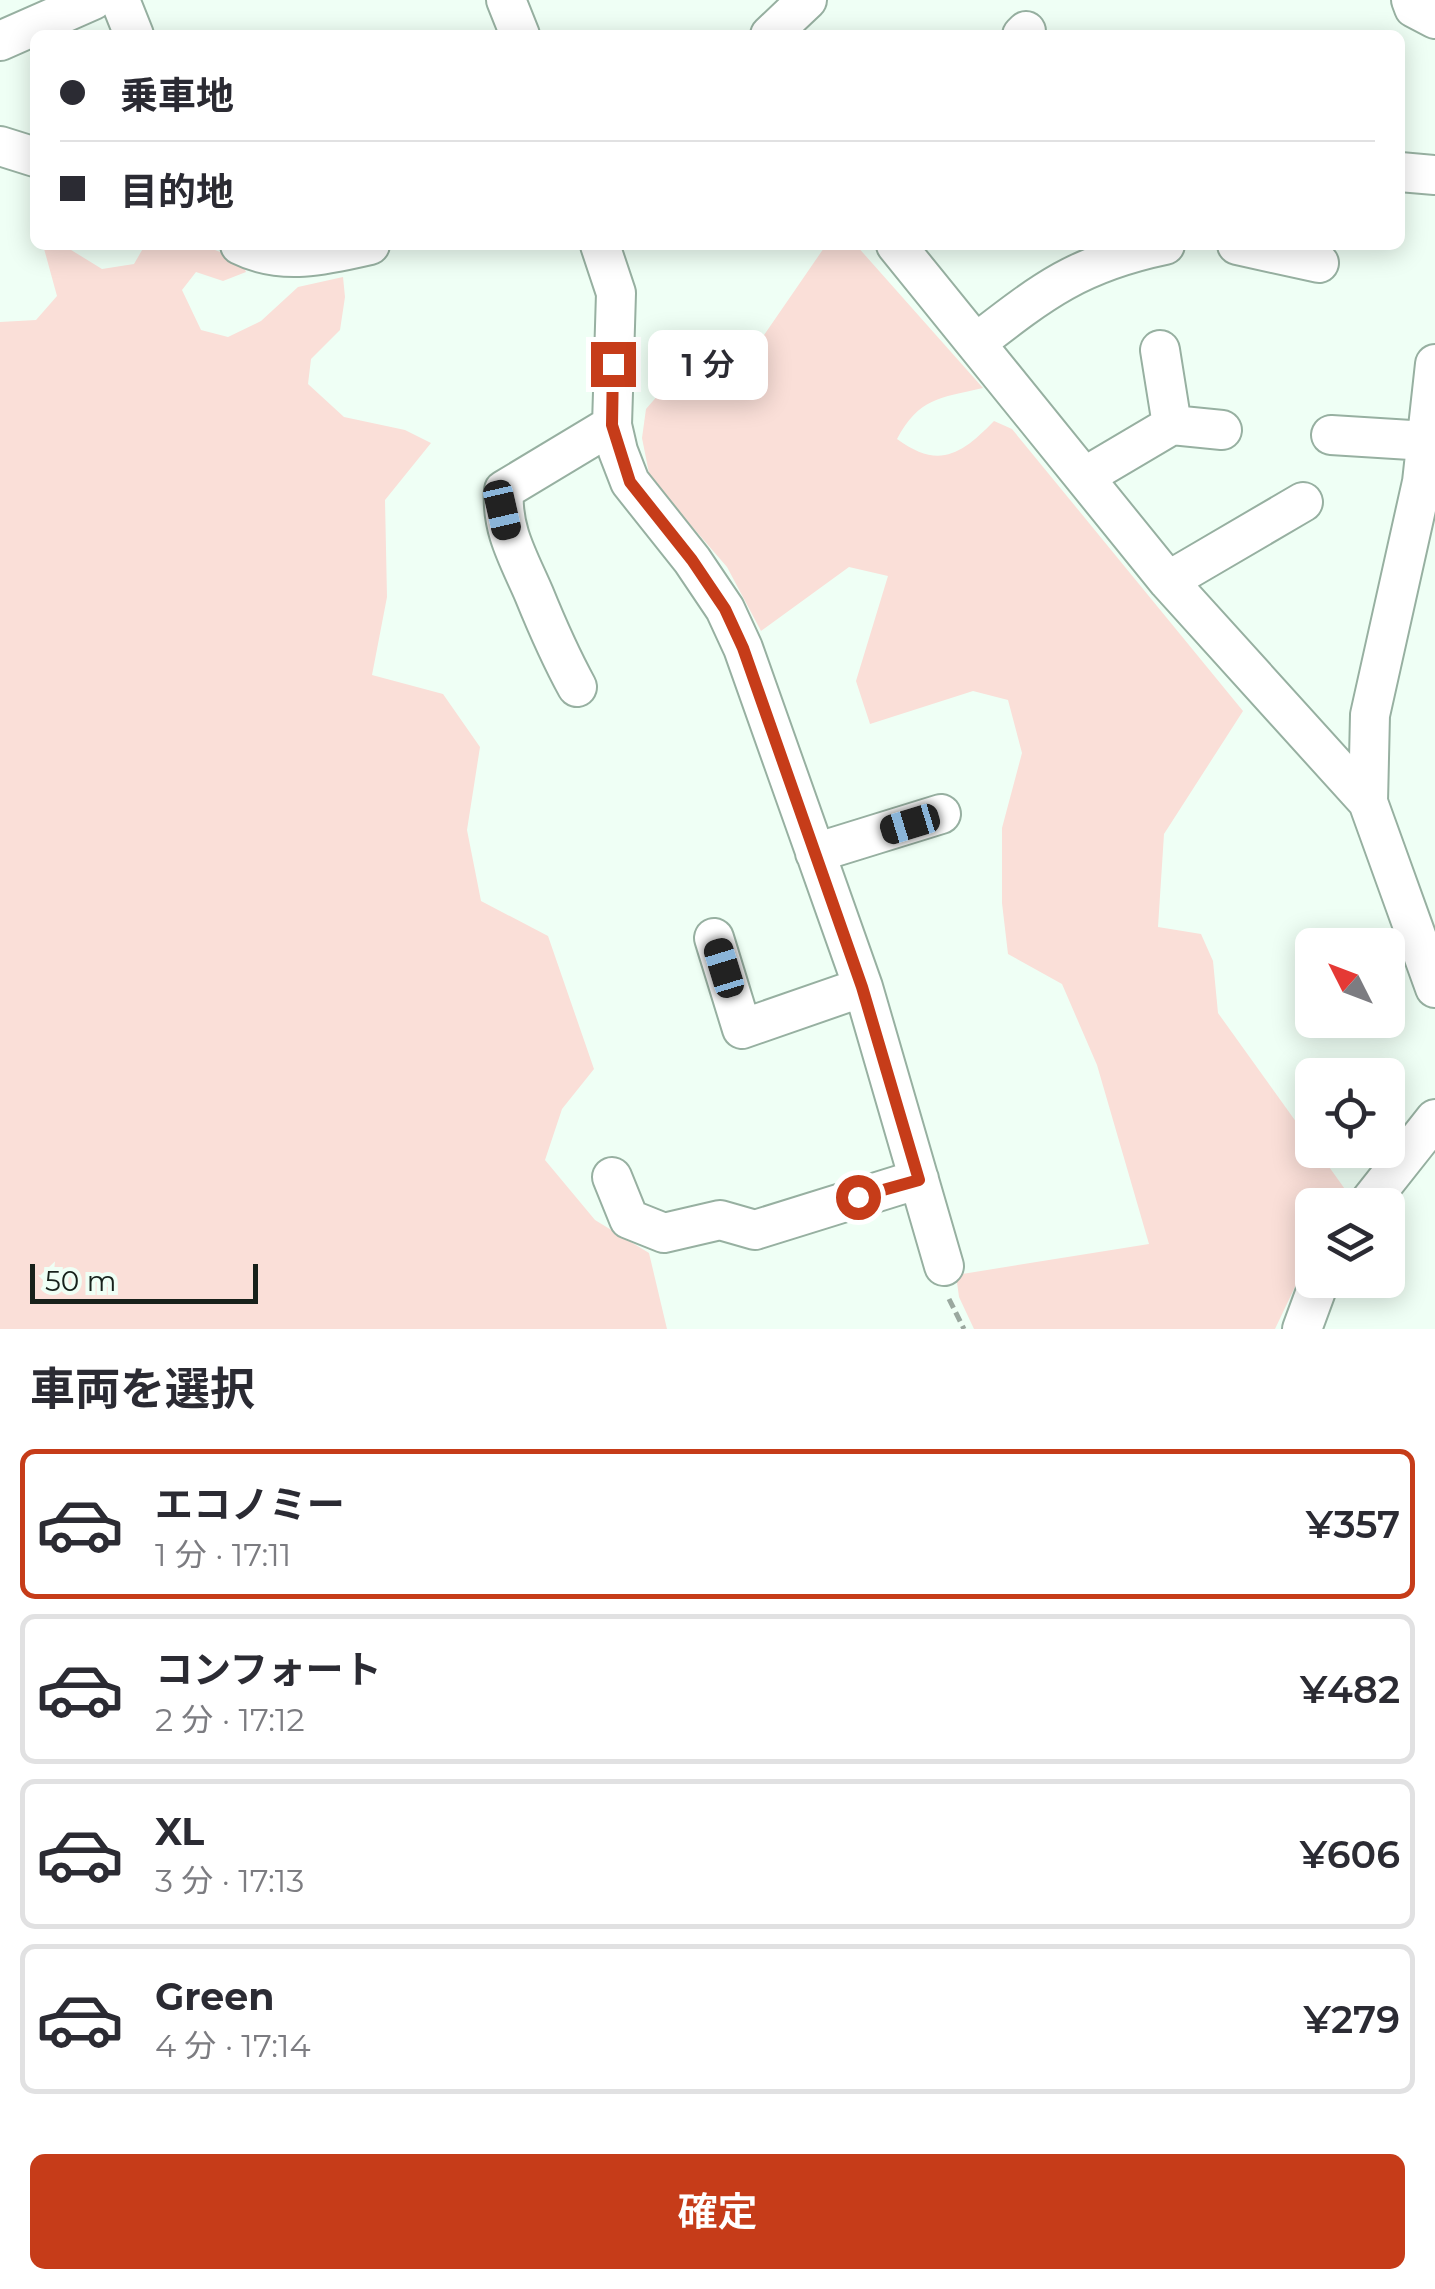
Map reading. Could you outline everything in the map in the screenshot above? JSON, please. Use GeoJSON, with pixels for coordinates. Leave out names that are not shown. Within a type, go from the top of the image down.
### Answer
{"type":"FeatureCollection","features":[{"type":"Feature","properties":{"kind":"street"},"geometry":{"type":"LineString","coordinates":[[0,41],[93,0]]}},
{"type":"Feature","properties":{"kind":"street"},"geometry":{"type":"LineString","coordinates":[[120,0],[132,30]]}},
{"type":"Feature","properties":{"kind":"street"},"geometry":{"type":"LineString","coordinates":[[506,0],[518,30]]}},
{"type":"Feature","properties":{"kind":"street"},"geometry":{"type":"LineString","coordinates":[[775,30],[806,0]]}},
{"type":"Feature","properties":{"kind":"street"},"geometry":{"type":"LineString","coordinates":[[1410,0],[1414,8],[1435,19]]}},
{"type":"Feature","properties":{"kind":"street"},"geometry":{"type":"LineString","coordinates":[[0,146],[30,155]]}},
{"type":"Feature","properties":{"kind":"street"},"geometry":{"type":"LineString","coordinates":[[1405,172],[1435,174]]}},
{"type":"Feature","properties":{"kind":"street"},"geometry":{"type":"LineString","coordinates":[[256,250],[281,258],[345,250]]}},
{"type":"Feature","properties":{"kind":"street"},"geometry":{"type":"LineString","coordinates":[[602,250],[616,292],[612,425],[630,482],[692,560],[725,609],[743,648],[862,987],[944,1266]]}},
{"type":"Feature","properties":{"kind":"street"},"geometry":{"type":"LineString","coordinates":[[900,250],[1168,582],[1368,802]]}},
{"type":"Feature","properties":{"kind":"street"},"geometry":{"type":"LineString","coordinates":[[976,343],[1047,288],[1121,254],[1141,250]]}},
{"type":"Feature","properties":{"kind":"street"},"geometry":{"type":"LineString","coordinates":[[1260,250],[1319,263]]}},
{"type":"Feature","properties":{"kind":"street"},"geometry":{"type":"LineString","coordinates":[[1160,350],[1172,425]]}},
{"type":"Feature","properties":{"kind":"street"},"geometry":{"type":"LineString","coordinates":[[1435,364],[1427,441],[1429,483],[1370,715],[1368,802],[1435,988]]}},
{"type":"Feature","properties":{"kind":"street"},"geometry":{"type":"LineString","coordinates":[[576,687],[511,546],[502,510],[504,490],[612,425]]}},
{"type":"Feature","properties":{"kind":"street"},"geometry":{"type":"LineString","coordinates":[[1084,477],[1172,425],[1222,430]]}},
{"type":"Feature","properties":{"kind":"street"},"geometry":{"type":"LineString","coordinates":[[1331,434],[1427,441]]}},
{"type":"Feature","properties":{"kind":"street"},"geometry":{"type":"LineString","coordinates":[[1168,582],[1304,502]]}},
{"type":"Feature","properties":{"kind":"street"},"geometry":{"type":"LineString","coordinates":[[815,853],[941,814]]}},
{"type":"Feature","properties":{"kind":"street"},"geometry":{"type":"LineString","coordinates":[[714,938],[742,1029],[862,987]]}},
{"type":"Feature","properties":{"kind":"street"},"geometry":{"type":"LineString","coordinates":[[1380,1188],[1435,1119]]}},
{"type":"Feature","properties":{"kind":"street"},"geometry":{"type":"LineString","coordinates":[[612,1177],[629,1219],[664,1233],[720,1220],[755,1230],[919,1180]]}},
{"type":"Feature","properties":{"kind":"street"},"geometry":{"type":"LineString","coordinates":[[1302,1329],[1313,1298]]}},
{"type":"Feature","properties":{"kind":"shaded area"},"geometry":{"type":"Polygon","coordinates":[[[44,250],[71,250],[102,269],[134,264],[142,250],[215,250],[241,260],[246,272],[223,281],[196,272],[182,290],[201,330],[228,337],[261,321],[298,287],[343,277],[345,297],[340,330],[311,359],[308,384],[344,417],[405,430],[431,443],[385,500],[387,597],[372,675],[443,694],[480,747],[467,830],[481,901],[548,936],[594,1069],[562,1109],[545,1160],[595,1220],[649,1253],[667,1329],[0,1329],[0,322],[36,320],[57,296],[44,250]]]}},
{"type":"Feature","properties":{"kind":"shaded area"},"geometry":{"type":"Polygon","coordinates":[[[823,250],[860,250],[983,388],[922,407],[897,439],[925,454],[938,456],[960,449],[994,421],[1012,429],[1243,711],[1164,834],[1158,927],[1201,934],[1213,961],[1218,1013],[1295,1120],[1295,1168],[1330,1168],[1344,1188],[1295,1188],[1295,1287],[1275,1329],[974,1329],[959,1297],[956,1275],[1149,1244],[1097,1065],[1062,984],[1008,954],[1002,903],[1002,828],[1022,753],[1008,700],[973,691],[870,724],[856,681],[888,576],[849,567],[761,631],[727,567],[650,478],[642,438],[646,409],[672,379],[697,359],[717,352],[742,354],[760,341],[823,250]]]}},
{"type":"Feature","properties":{"kind":"route"},"geometry":{"type":"LineString","coordinates":[[613,364],[612,425],[630,482],[692,560],[725,609],[743,648],[872,1019],[919,1180],[858,1197]]}}]}
